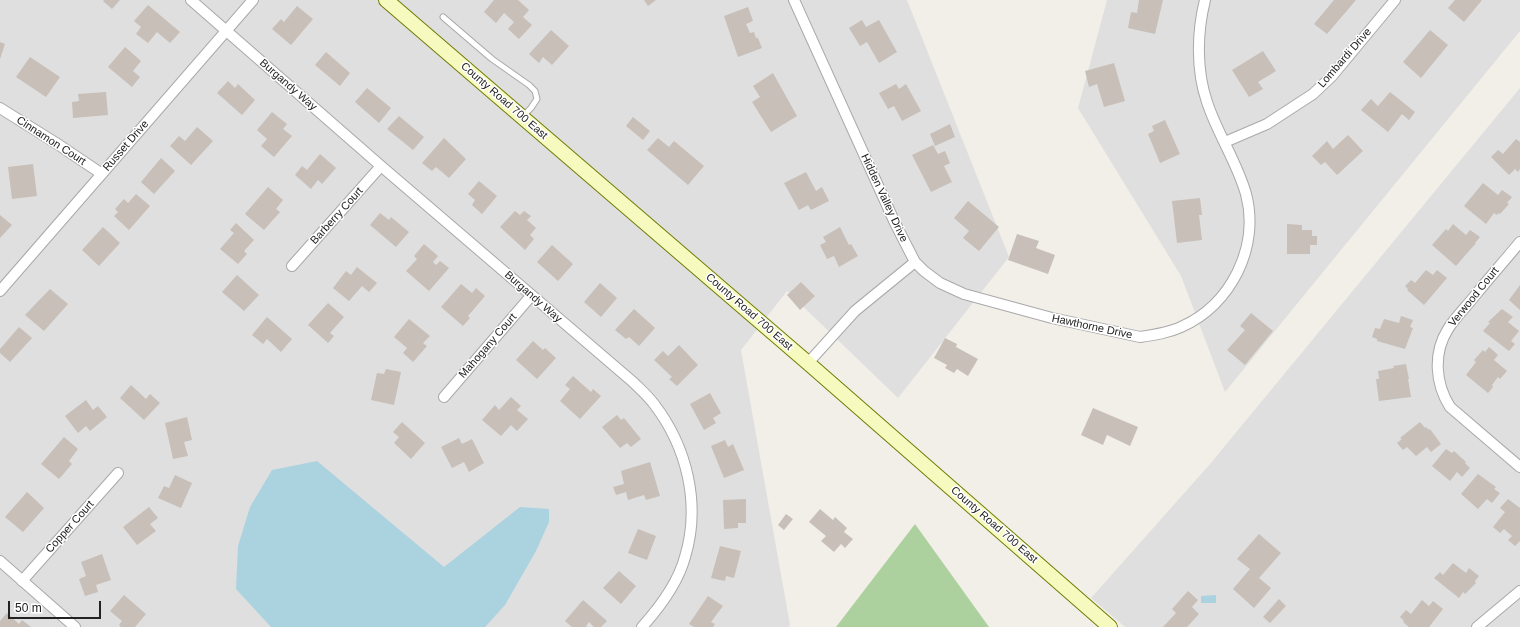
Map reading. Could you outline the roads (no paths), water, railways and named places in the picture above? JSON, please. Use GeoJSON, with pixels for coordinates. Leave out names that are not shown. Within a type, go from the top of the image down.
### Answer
{"type":"FeatureCollection","features":[{"type":"Feature","properties":{"kind":"main road","name":"County Road 700 East"},"geometry":{"type":"LineString","coordinates":[[386,0],[808,363],[1110,627]]}},
{"type":"Feature","properties":{"kind":"street","name":"Burgandy Way"},"geometry":{"type":"LineString","coordinates":[[191,0],[381,166],[438,213],[633,382],[654,404],[671,429],[683,455],[687,469],[691,497],[691,529],[686,557],[681,569],[664,599],[642,627]]}},
{"type":"Feature","properties":{"kind":"street","name":"Russet Drive"},"geometry":{"type":"LineString","coordinates":[[0,291],[253,0]]}},
{"type":"Feature","properties":{"kind":"street","name":"Hidden Valley Drive"},"geometry":{"type":"LineString","coordinates":[[794,0],[891,215],[915,262]]}},
{"type":"Feature","properties":{"kind":"street","name":"Hawthorne Drive"},"geometry":{"type":"LineString","coordinates":[[915,262],[931,277],[951,289],[1052,318],[1140,337],[1154,335],[1182,327],[1206,311],[1227,290],[1241,265],[1250,224],[1246,196],[1225,142],[1207,102],[1202,77],[1199,46],[1200,27],[1205,0]]}},
{"type":"Feature","properties":{"kind":"street","name":"Lombardi Drive"},"geometry":{"type":"LineString","coordinates":[[1225,142],[1268,124],[1313,94],[1332,76],[1395,0]]}},
{"type":"Feature","properties":{"kind":"street","name":"Cinnamon Court"},"geometry":{"type":"LineString","coordinates":[[0,108],[56,142],[102,174]]}},
{"type":"Feature","properties":{"kind":"street","name":"Barberry Court"},"geometry":{"type":"LineString","coordinates":[[292,266],[381,166]]}},
{"type":"Feature","properties":{"kind":"street","name":"Verwood Court"},"geometry":{"type":"LineString","coordinates":[[1520,242],[1449,328],[1441,346],[1438,366],[1442,394],[1450,407],[1520,467]]}},
{"type":"Feature","properties":{"kind":"street"},"geometry":{"type":"LineString","coordinates":[[808,363],[855,311],[915,262]]}},
{"type":"Feature","properties":{"kind":"street","name":"Mahogany Court"},"geometry":{"type":"LineString","coordinates":[[444,397],[532,296]]}},
{"type":"Feature","properties":{"kind":"street","name":"Copper Court"},"geometry":{"type":"LineString","coordinates":[[22,581],[118,473]]}},
{"type":"Feature","properties":{"kind":"street"},"geometry":{"type":"LineString","coordinates":[[0,561],[75,627]]}},
{"type":"Feature","properties":{"kind":"street"},"geometry":{"type":"LineString","coordinates":[[1477,627],[1520,591]]}},
{"type":"Feature","properties":{"kind":"lane"},"geometry":{"type":"LineString","coordinates":[[443,17],[482,50],[535,91],[536,99],[531,108],[522,117]]}},
{"type":"Feature","properties":{"kind":"water"},"geometry":{"type":"Polygon","coordinates":[[[317,461],[444,567],[520,507],[549,509],[549,522],[536,551],[505,605],[485,627],[271,627],[236,589],[238,546],[250,507],[272,470],[317,461]]]}},
{"type":"Feature","properties":{"kind":"water"},"geometry":{"type":"Polygon","coordinates":[[[1216,595],[1216,603],[1201,603],[1201,596],[1216,595]]]}}]}
